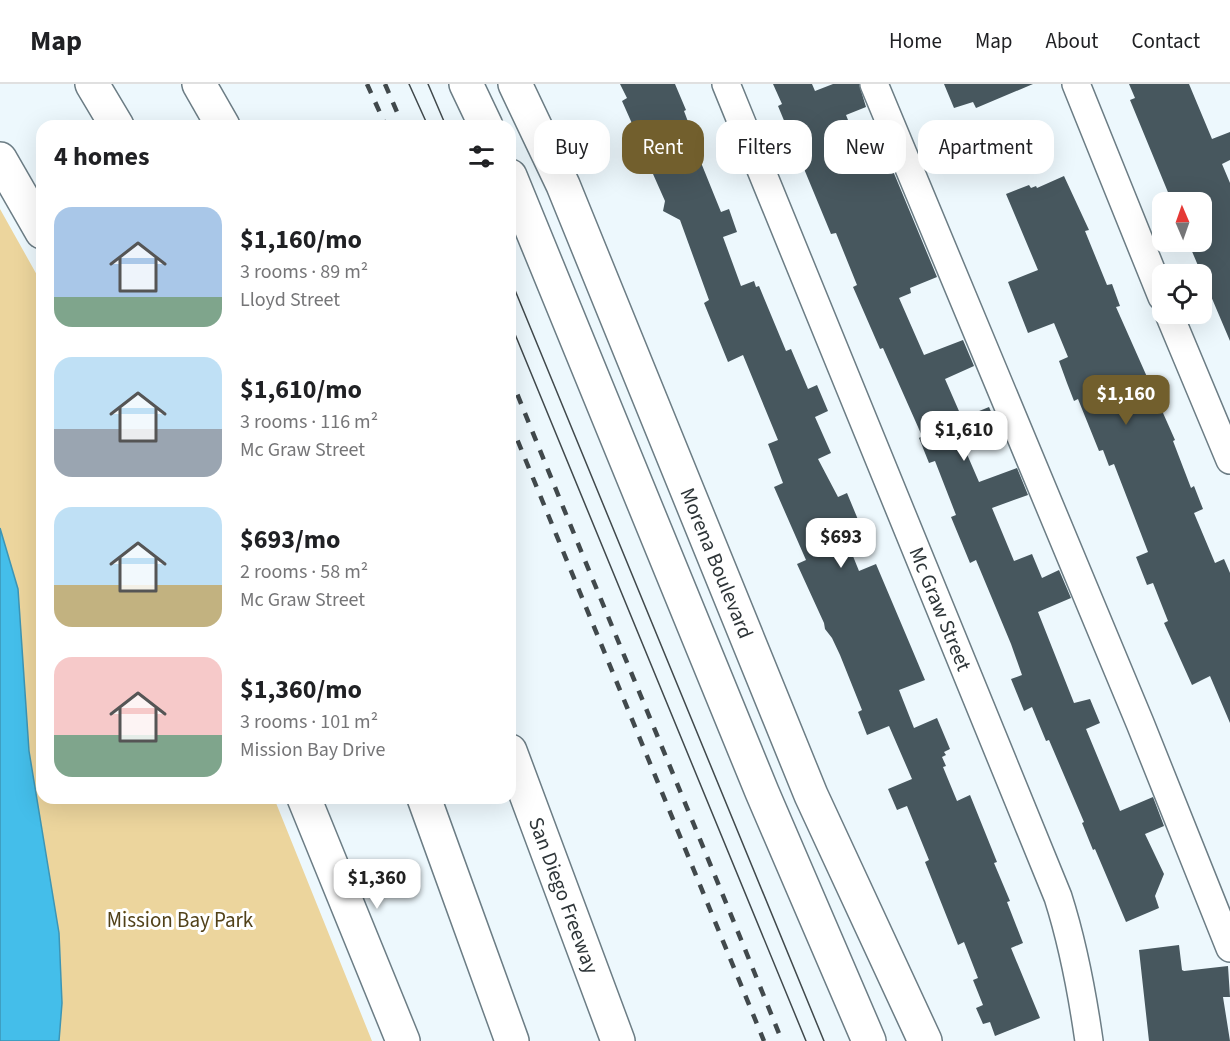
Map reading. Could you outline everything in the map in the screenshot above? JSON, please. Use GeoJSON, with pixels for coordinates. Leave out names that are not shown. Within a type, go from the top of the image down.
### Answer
{"type":"FeatureCollection","features":[{"type":"Feature","properties":{"kind":"main road"},"geometry":{"type":"LineString","coordinates":[[92,84],[113,120]]}},
{"type":"Feature","properties":{"kind":"main road"},"geometry":{"type":"LineString","coordinates":[[199,84],[220,120]]}},
{"type":"Feature","properties":{"kind":"main road"},"geometry":{"type":"LineString","coordinates":[[466,84],[483,120]]}},
{"type":"Feature","properties":{"kind":"main road","name":"Morena Boulevard"},"geometry":{"type":"LineString","coordinates":[[515,84],[563,185],[811,795],[925,1041]]}},
{"type":"Feature","properties":{"kind":"main road"},"geometry":{"type":"LineString","coordinates":[[0,159],[36,222]]}},
{"type":"Feature","properties":{"kind":"main road","name":"Morena Boulevard"},"geometry":{"type":"LineString","coordinates":[[516,191],[762,792],[869,1041]]}},
{"type":"Feature","properties":{"kind":"main road","name":"San Diego Freeway"},"geometry":{"type":"LineString","coordinates":[[516,767],[618,1041]]}},
{"type":"Feature","properties":{"kind":"main road"},"geometry":{"type":"LineString","coordinates":[[306,804],[403,1041]]}},
{"type":"Feature","properties":{"kind":"main road"},"geometry":{"type":"LineString","coordinates":[[426,804],[512,1041]]}},
{"type":"Feature","properties":{"kind":"street","name":"Mc Graw Street"},"geometry":{"type":"LineString","coordinates":[[726,84],[1058,897],[1071,939],[1089,1041]]}},
{"type":"Feature","properties":{"kind":"street"},"geometry":{"type":"LineString","coordinates":[[874,84],[1140,723],[1230,948]]}},
{"type":"Feature","properties":{"kind":"street"},"geometry":{"type":"LineString","coordinates":[[1076,84],[1152,272]]}},
{"type":"Feature","properties":{"kind":"street"},"geometry":{"type":"LineString","coordinates":[[1173,324],[1230,460]]}},
{"type":"Feature","properties":{"kind":"green space","name":"Mission Bay Park"},"geometry":{"type":"Polygon","coordinates":[[[0,209],[36,273],[36,793],[29,751],[18,589],[0,528],[0,209]]]}},
{"type":"Feature","properties":{"kind":"green space","name":"Mission Bay Park"},"geometry":{"type":"Polygon","coordinates":[[[38,804],[276,804],[372,1041],[59,1041],[62,1003],[59,933],[38,804]]]}},
{"type":"Feature","properties":{"kind":"water"},"geometry":{"type":"Polygon","coordinates":[[[0,528],[18,589],[29,751],[59,933],[62,1003],[59,1041],[0,1041],[0,528]]]}},
{"type":"Feature","properties":{"kind":"building"},"geometry":{"type":"Polygon","coordinates":[[[620,84],[675,84],[686,110],[684,111],[687,120],[630,120],[622,101],[627,98],[620,84]]]}},
{"type":"Feature","properties":{"kind":"building"},"geometry":{"type":"Polygon","coordinates":[[[773,84],[812,84],[815,91],[833,84],[859,84],[866,107],[846,115],[848,120],[824,120],[824,174],[894,174],[937,277],[910,288],[911,293],[899,298],[924,355],[963,340],[974,366],[945,379],[962,418],[989,407],[999,429],[963,445],[979,482],[1017,468],[1028,495],[992,508],[1014,561],[1032,554],[1042,578],[1059,570],[1071,598],[1038,612],[1074,703],[1090,699],[1100,723],[1086,729],[1120,811],[1153,797],[1164,826],[1145,834],[1164,874],[1155,896],[1159,908],[1126,922],[1095,849],[1093,850],[1082,823],[1084,822],[1049,740],[1046,741],[1032,707],[1024,711],[1011,679],[1022,675],[1011,644],[976,560],[970,563],[951,517],[956,515],[935,461],[929,463],[919,438],[922,436],[853,287],[857,285],[836,233],[831,234],[806,174],[812,174],[812,120],[784,120],[778,106],[782,104],[773,84]]]}},
{"type":"Feature","properties":{"kind":"building"},"geometry":{"type":"Polygon","coordinates":[[[944,84],[1033,84],[976,108],[973,102],[954,108],[944,84]]]}},
{"type":"Feature","properties":{"kind":"building"},"geometry":{"type":"Polygon","coordinates":[[[1129,84],[1189,84],[1212,139],[1230,132],[1230,160],[1222,164],[1230,183],[1230,341],[1212,299],[1212,264],[1197,264],[1192,252],[1212,252],[1212,192],[1168,192],[1130,100],[1135,98],[1129,84]]]}},
{"type":"Feature","properties":{"kind":"building"},"geometry":{"type":"Polygon","coordinates":[[[704,170],[721,212],[729,209],[737,232],[723,237],[741,286],[754,281],[756,287],[759,286],[786,351],[791,349],[808,389],[817,385],[828,411],[815,417],[831,453],[818,459],[838,497],[847,493],[859,522],[846,527],[848,532],[844,534],[859,571],[876,564],[925,680],[899,690],[914,728],[937,718],[950,749],[944,752],[946,755],[942,757],[946,766],[943,767],[957,801],[970,795],[997,862],[994,863],[1010,901],[1007,902],[1023,943],[1011,948],[1040,1018],[995,1036],[990,1022],[983,1024],[976,1008],[983,1005],[973,980],[978,978],[964,942],[958,945],[925,862],[929,860],[907,806],[897,810],[888,789],[912,779],[889,726],[867,735],[858,712],[862,710],[840,655],[825,629],[797,564],[806,560],[774,487],[783,483],[768,444],[778,440],[743,355],[728,362],[704,303],[709,300],[680,220],[663,211],[665,201],[653,174],[704,174],[704,170]]]}},
{"type":"Feature","properties":{"kind":"building"},"geometry":{"type":"Polygon","coordinates":[[[1064,176],[1089,230],[1085,231],[1107,285],[1112,284],[1120,306],[1116,307],[1175,440],[1173,441],[1191,488],[1194,486],[1203,509],[1194,513],[1215,563],[1224,559],[1230,573],[1230,723],[1210,676],[1192,685],[1164,623],[1168,621],[1153,583],[1147,585],[1136,557],[1148,552],[1114,464],[1109,466],[1103,450],[1099,451],[1078,399],[1074,401],[1059,361],[1068,357],[1054,323],[1028,333],[1008,282],[1038,270],[1006,194],[1029,185],[1031,188],[1036,186],[1037,188],[1064,176]]]}},
{"type":"Feature","properties":{"kind":"building"},"geometry":{"type":"Polygon","coordinates":[[[1179,945],[1184,971],[1228,966],[1230,997],[1223,997],[1230,1041],[1149,1041],[1139,950],[1179,945]]]}},
{"type":"Feature","properties":{"kind":"tram line"},"geometry":{"type":"LineString","coordinates":[[409,84],[425,120]]}},
{"type":"Feature","properties":{"kind":"tram line"},"geometry":{"type":"LineString","coordinates":[[428,84],[443,120]]}},
{"type":"Feature","properties":{"kind":"tram line"},"geometry":{"type":"LineString","coordinates":[[516,293],[824,1041]]}},
{"type":"Feature","properties":{"kind":"tram line"},"geometry":{"type":"LineString","coordinates":[[516,337],[806,1041]]}},
{"type":"Feature","properties":{"kind":"railway"},"geometry":{"type":"LineString","coordinates":[[367,84],[383,120]]}},
{"type":"Feature","properties":{"kind":"railway"},"geometry":{"type":"LineString","coordinates":[[385,84],[400,120]]}},
{"type":"Feature","properties":{"kind":"railway"},"geometry":{"type":"LineString","coordinates":[[516,391],[782,1041]]}},
{"type":"Feature","properties":{"kind":"railway"},"geometry":{"type":"LineString","coordinates":[[516,437],[764,1041]]}}]}
